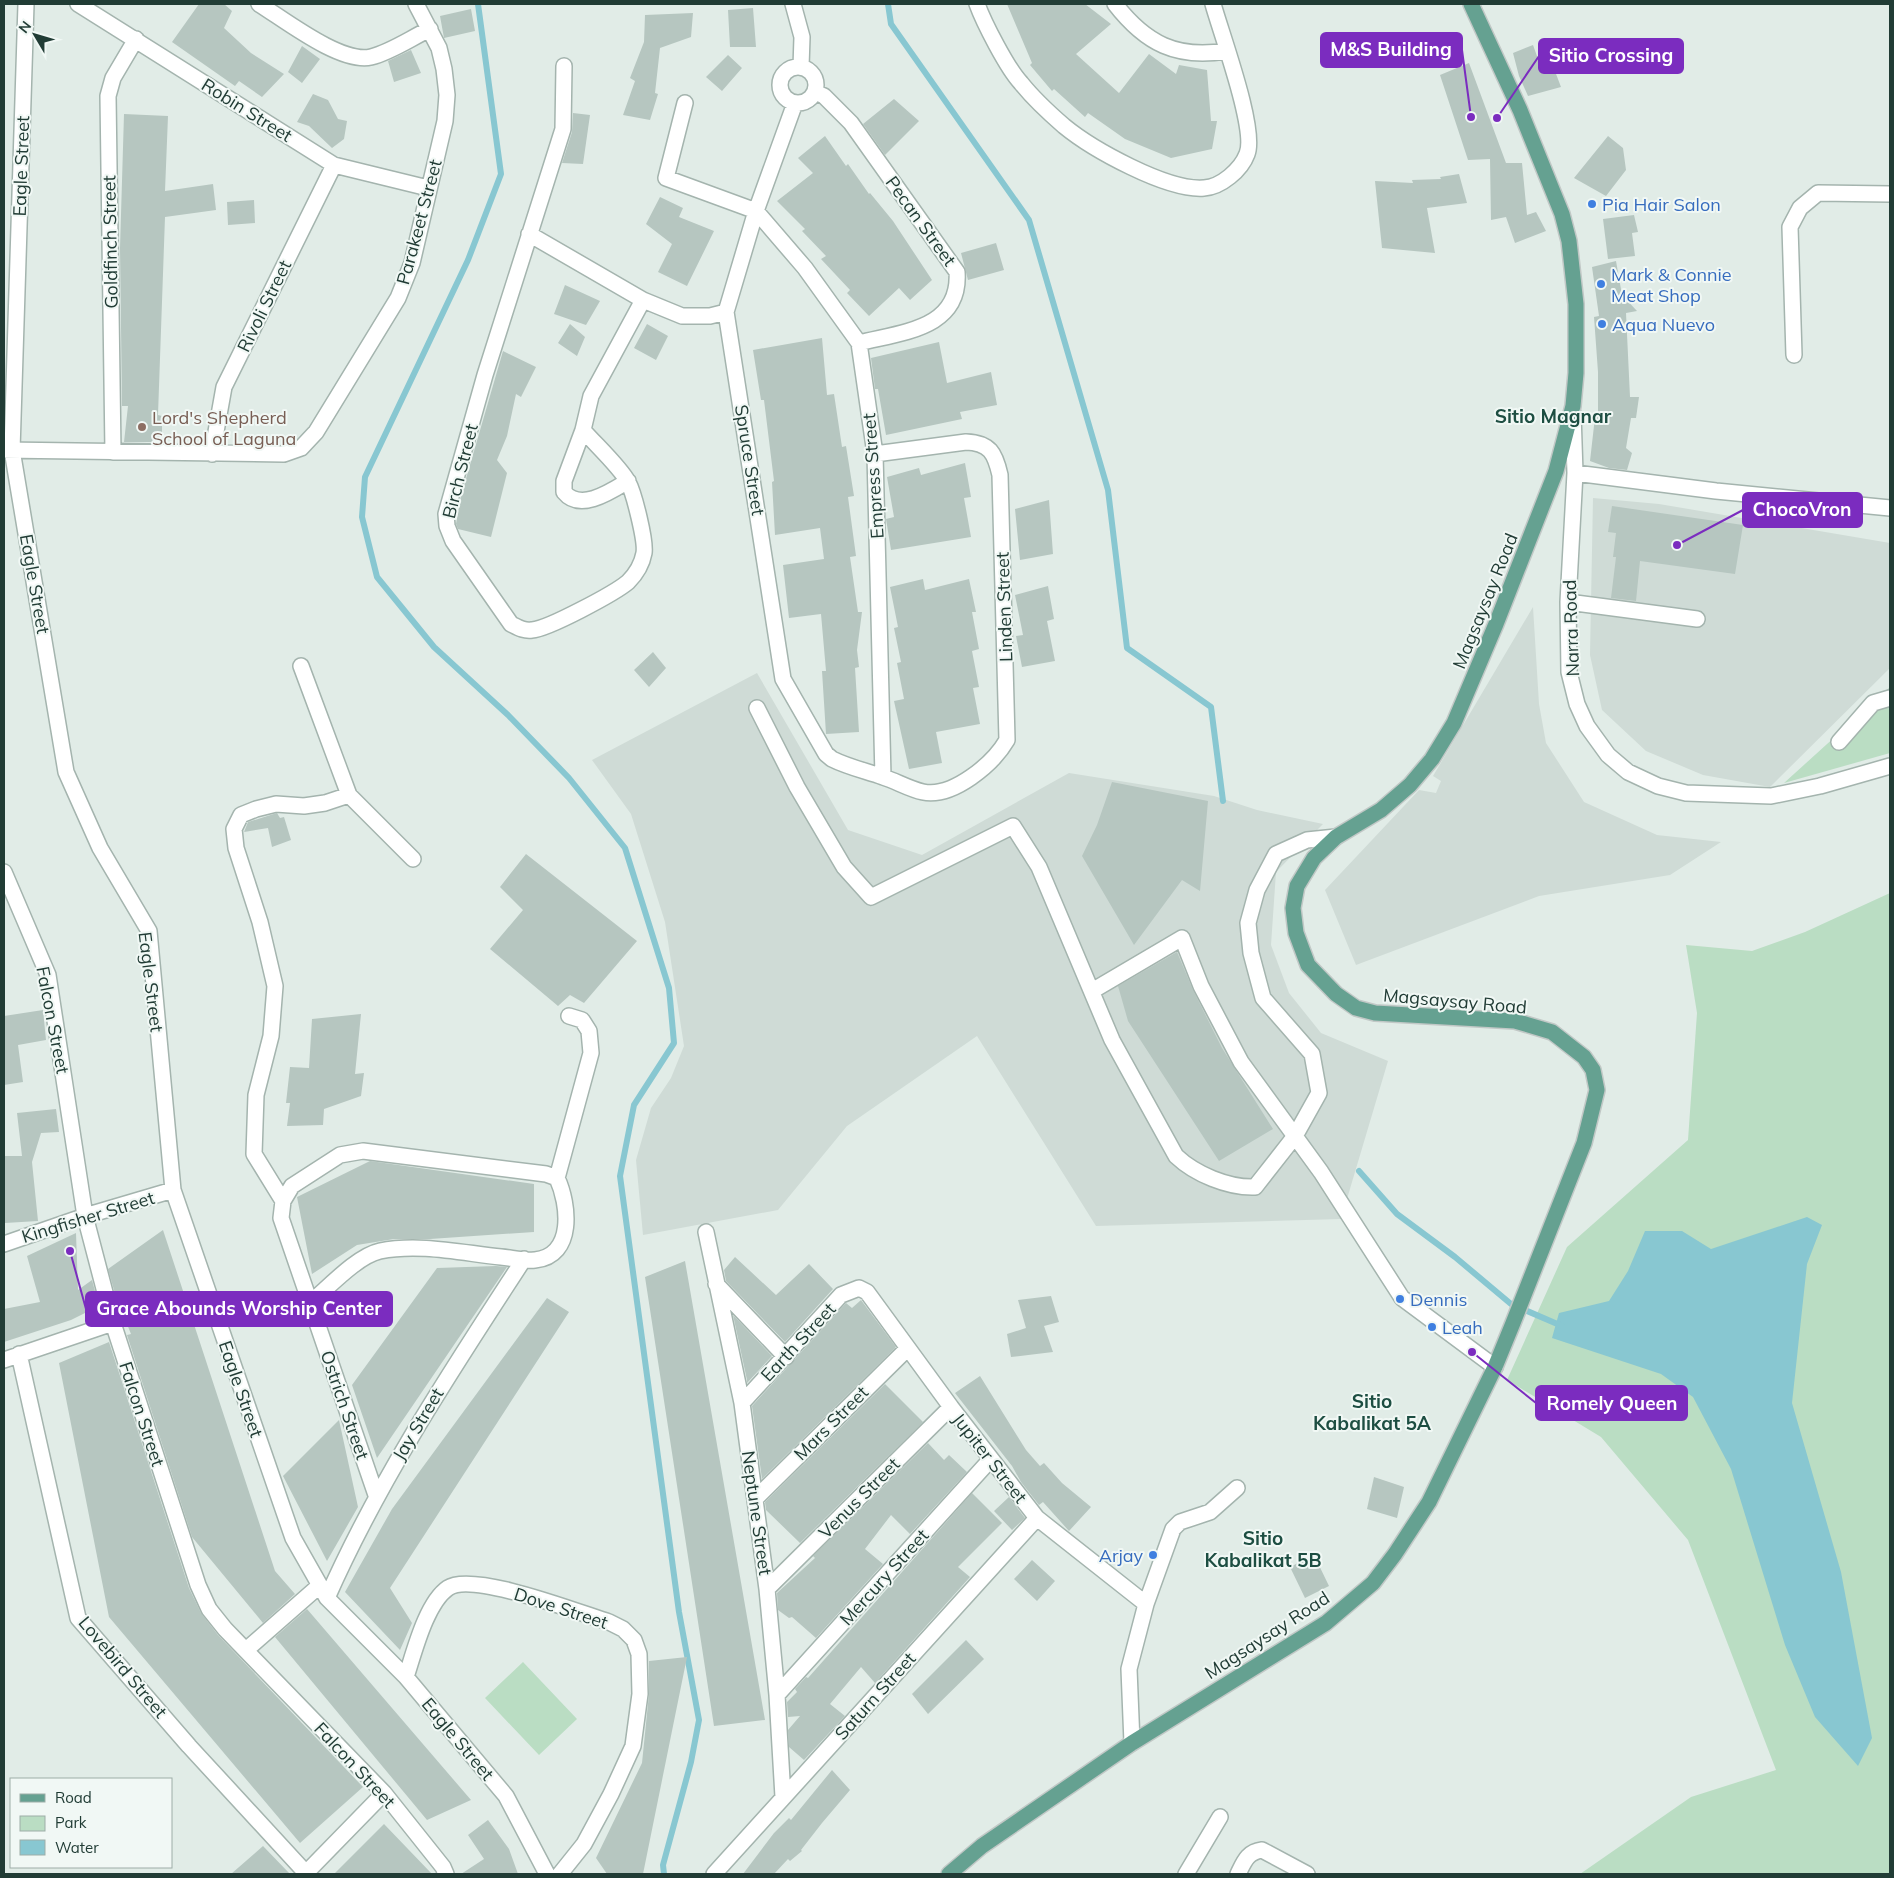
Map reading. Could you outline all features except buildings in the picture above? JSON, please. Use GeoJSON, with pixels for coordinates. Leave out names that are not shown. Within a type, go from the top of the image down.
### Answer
{"type":"FeatureCollection","features":[{"type":"Feature","properties":{"kind":"main road","name":"Magsaysay Road"},"geometry":{"type":"LineString","coordinates":[[949,1874],[982,1846],[1132,1743],[1326,1623],[1373,1583],[1396,1554],[1429,1502],[1495,1367],[1584,1143],[1597,1090],[1593,1070],[1584,1057],[1566,1042],[1552,1032],[1515,1021],[1375,1013],[1356,1008],[1336,994],[1308,965],[1298,941],[1293,908],[1297,886],[1314,858],[1336,837],[1381,810],[1410,786],[1432,760],[1454,723],[1500,615],[1556,471],[1573,406],[1576,373],[1576,304],[1567,232],[1553,189],[1520,110],[1471,4]]}},
{"type":"Feature","properties":{"kind":"street","name":"Eagle Street"},"geometry":{"type":"LineString","coordinates":[[26,4],[8,450],[66,772],[100,848],[149,931],[173,1190],[293,1538],[323,1592],[406,1677],[506,1796],[547,1874]]}},
{"type":"Feature","properties":{"kind":"street","name":"Robin Street"},"geometry":{"type":"LineString","coordinates":[[78,4],[334,165],[428,188]]}},
{"type":"Feature","properties":{"kind":"street"},"geometry":{"type":"LineString","coordinates":[[259,4],[331,48],[356,58],[382,53],[430,29]]}},
{"type":"Feature","properties":{"kind":"street","name":"Parakeet Street"},"geometry":{"type":"LineString","coordinates":[[212,454],[284,454],[301,448],[330,412],[407,280],[445,121],[446,95],[444,69],[439,48],[416,4]]}},
{"type":"Feature","properties":{"kind":"street"},"geometry":{"type":"LineString","coordinates":[[793,4],[802,37],[801,67]]}},
{"type":"Feature","properties":{"kind":"street"},"geometry":{"type":"LineString","coordinates":[[977,4],[982,18],[1020,82],[1064,126],[1110,156],[1146,174],[1185,185],[1205,188],[1231,177],[1248,154],[1249,129],[1214,4]]}},
{"type":"Feature","properties":{"kind":"street"},"geometry":{"type":"LineString","coordinates":[[1115,4],[1140,30],[1162,46],[1184,53],[1205,54],[1226,51]]}},
{"type":"Feature","properties":{"kind":"street","name":"Goldfinch Street"},"geometry":{"type":"LineString","coordinates":[[114,452],[108,96],[113,78],[136,40]]}},
{"type":"Feature","properties":{"kind":"street","name":"Birch Street"},"geometry":{"type":"LineString","coordinates":[[564,66],[563,129],[485,375],[446,514],[447,526],[453,541],[511,624],[522,630],[534,630],[548,625],[611,592],[627,582],[640,568],[644,552],[643,536],[628,481],[583,430]]}},
{"type":"Feature","properties":{"kind":"street"},"geometry":{"type":"LineString","coordinates":[[801,67],[809,70],[814,76],[815,92],[803,102],[795,103],[788,100],[782,93],[782,78],[786,71],[801,67]]}},
{"type":"Feature","properties":{"kind":"street","name":"Pecan Street"},"geometry":{"type":"LineString","coordinates":[[815,92],[824,96],[851,123],[957,272],[958,289],[952,303],[942,315],[928,325],[859,343]]}},
{"type":"Feature","properties":{"kind":"street"},"geometry":{"type":"LineString","coordinates":[[685,103],[666,178],[756,211]]}},
{"type":"Feature","properties":{"kind":"street","name":"Spruce Street"},"geometry":{"type":"LineString","coordinates":[[795,103],[756,211],[726,312],[783,679],[826,754],[840,763],[884,777]]}},
{"type":"Feature","properties":{"kind":"street","name":"Rivoli Street"},"geometry":{"type":"LineString","coordinates":[[212,454],[224,387],[334,165]]}},
{"type":"Feature","properties":{"kind":"street"},"geometry":{"type":"LineString","coordinates":[[1794,355],[1790,227],[1800,208],[1818,193],[1890,194]]}},
{"type":"Feature","properties":{"kind":"street","name":"Empress Street"},"geometry":{"type":"LineString","coordinates":[[756,211],[805,268],[859,343],[875,454],[884,777]]}},
{"type":"Feature","properties":{"kind":"street"},"geometry":{"type":"LineString","coordinates":[[529,234],[643,300],[682,316],[710,316],[726,312]]}},
{"type":"Feature","properties":{"kind":"street"},"geometry":{"type":"LineString","coordinates":[[628,481],[594,498],[579,502],[570,499],[564,492],[564,481],[583,430],[591,396],[643,300]]}},
{"type":"Feature","properties":{"kind":"street","name":"Narra Road"},"geometry":{"type":"LineString","coordinates":[[1573,406],[1575,473],[1568,602],[1569,672],[1577,704],[1596,740],[1608,755],[1628,772],[1658,786],[1686,793],[1771,796],[1820,786],[1890,766]]}},
{"type":"Feature","properties":{"kind":"street","name":"Linden Street"},"geometry":{"type":"LineString","coordinates":[[875,454],[979,442],[989,448],[997,460],[1000,475],[1008,720],[1007,740],[998,756],[963,782],[944,790],[924,792],[884,777]]}},
{"type":"Feature","properties":{"kind":"street"},"geometry":{"type":"LineString","coordinates":[[8,450],[212,454]]}},
{"type":"Feature","properties":{"kind":"street"},"geometry":{"type":"LineString","coordinates":[[1575,473],[1716,491],[1890,508]]}},
{"type":"Feature","properties":{"kind":"street"},"geometry":{"type":"LineString","coordinates":[[1568,602],[1697,619]]}},
{"type":"Feature","properties":{"kind":"street"},"geometry":{"type":"LineString","coordinates":[[301,666],[349,794],[413,859]]}},
{"type":"Feature","properties":{"kind":"street"},"geometry":{"type":"LineString","coordinates":[[1839,742],[1873,703],[1890,698]]}},
{"type":"Feature","properties":{"kind":"street"},"geometry":{"type":"LineString","coordinates":[[757,708],[797,787],[844,867],[871,897],[1013,826],[1039,867],[1122,1056],[1176,1156],[1190,1169],[1241,1188],[1255,1187],[1295,1136],[1319,1093],[1312,1054],[1263,998],[1251,953],[1248,922],[1257,890],[1276,854],[1307,840],[1336,837]]}},
{"type":"Feature","properties":{"kind":"street"},"geometry":{"type":"LineString","coordinates":[[349,794],[325,803],[304,806],[276,804],[256,809],[241,815],[234,829],[236,848],[260,922],[274,986],[271,1036],[256,1095],[254,1154],[283,1201],[292,1186],[340,1155],[351,1151],[546,1174],[557,1178]]}},
{"type":"Feature","properties":{"kind":"street","name":"Falcon Street"},"geometry":{"type":"LineString","coordinates":[[4,872],[48,975],[85,1216],[113,1324],[198,1585],[209,1609],[384,1793],[442,1872]]}},
{"type":"Feature","properties":{"kind":"street"},"geometry":{"type":"LineString","coordinates":[[1092,990],[1182,938],[1201,986],[1241,1062],[1295,1136],[1402,1298],[1495,1367]]}},
{"type":"Feature","properties":{"kind":"street"},"geometry":{"type":"LineString","coordinates":[[310,1304],[362,1259],[377,1252],[420,1248],[524,1259],[545,1257],[563,1243],[566,1216],[561,1188],[557,1178],[591,1053],[589,1031],[582,1020],[569,1016]]}},
{"type":"Feature","properties":{"kind":"street","name":"Kingfisher Street"},"geometry":{"type":"LineString","coordinates":[[4,1244],[85,1216],[173,1190]]}},
{"type":"Feature","properties":{"kind":"street","name":"Ostrich Street"},"geometry":{"type":"LineString","coordinates":[[283,1201],[281,1218],[376,1494]]}},
{"type":"Feature","properties":{"kind":"street","name":"Neptune Street"},"geometry":{"type":"LineString","coordinates":[[706,1232],[742,1403],[755,1498],[767,1589],[777,1695],[783,1797]]}},
{"type":"Feature","properties":{"kind":"street","name":"Jay Street"},"geometry":{"type":"LineString","coordinates":[[323,1592],[376,1494],[432,1400],[524,1259]]}},
{"type":"Feature","properties":{"kind":"street"},"geometry":{"type":"LineString","coordinates":[[716,1283],[786,1356]]}},
{"type":"Feature","properties":{"kind":"street","name":"Earth Street"},"geometry":{"type":"LineString","coordinates":[[742,1403],[841,1295],[859,1288]]}},
{"type":"Feature","properties":{"kind":"street","name":"Jupiter Street"},"geometry":{"type":"LineString","coordinates":[[859,1288],[867,1292],[951,1407],[1037,1518],[1146,1604]]}},
{"type":"Feature","properties":{"kind":"street"},"geometry":{"type":"LineString","coordinates":[[4,1360],[113,1324]]}},
{"type":"Feature","properties":{"kind":"street","name":"Mars Street"},"geometry":{"type":"LineString","coordinates":[[755,1498],[908,1348]]}},
{"type":"Feature","properties":{"kind":"street","name":"Lovebird Street"},"geometry":{"type":"LineString","coordinates":[[19,1354],[78,1618],[189,1746],[306,1874]]}},
{"type":"Feature","properties":{"kind":"street","name":"Venus Street"},"geometry":{"type":"LineString","coordinates":[[767,1589],[951,1407]]}},
{"type":"Feature","properties":{"kind":"street","name":"Mercury Street"},"geometry":{"type":"LineString","coordinates":[[777,1695],[991,1459]]}},
{"type":"Feature","properties":{"kind":"street"},"geometry":{"type":"LineString","coordinates":[[1132,1743],[1129,1669],[1146,1604],[1175,1526],[1210,1512],[1237,1488]]}},
{"type":"Feature","properties":{"kind":"street","name":"Saturn Street"},"geometry":{"type":"LineString","coordinates":[[714,1874],[1037,1518]]}},
{"type":"Feature","properties":{"kind":"street","name":"Dove Street"},"geometry":{"type":"LineString","coordinates":[[406,1677],[421,1633],[435,1603],[448,1588],[467,1583],[518,1592],[600,1619],[623,1629],[634,1640],[639,1654],[640,1694],[633,1746],[611,1794],[584,1844],[560,1874]]}},
{"type":"Feature","properties":{"kind":"street"},"geometry":{"type":"LineString","coordinates":[[246,1650],[323,1592]]}},
{"type":"Feature","properties":{"kind":"street"},"geometry":{"type":"LineString","coordinates":[[306,1874],[384,1793]]}},
{"type":"Feature","properties":{"kind":"street"},"geometry":{"type":"LineString","coordinates":[[1186,1874],[1220,1817]]}},
{"type":"Feature","properties":{"kind":"street"},"geometry":{"type":"LineString","coordinates":[[1238,1874],[1246,1857],[1254,1851],[1262,1850],[1307,1874]]}},
{"type":"Feature","properties":{"kind":"shaded area"},"geometry":{"type":"Polygon","coordinates":[[[1593,498],[1659,504],[1890,543],[1890,668],[1770,787],[1703,775],[1646,751],[1602,710],[1590,655],[1593,498]]]}},
{"type":"Feature","properties":{"kind":"shaded area"},"geometry":{"type":"Polygon","coordinates":[[[1533,607],[1539,704],[1546,743],[1584,802],[1657,835],[1721,842],[1670,875],[1539,896],[1356,965],[1325,890],[1419,790],[1436,793],[1441,781],[1433,776],[1533,607]]]}},
{"type":"Feature","properties":{"kind":"shaded area"},"geometry":{"type":"Polygon","coordinates":[[[757,673],[848,830],[922,855],[1069,773],[1214,796],[1257,810],[1323,824],[1276,872],[1271,945],[1289,993],[1321,1033],[1388,1061],[1341,1219],[1096,1226],[977,1036],[847,1126],[778,1210],[643,1235],[636,1160],[651,1108],[671,1078],[684,1046],[665,922],[631,814],[592,760],[757,673]]]}},
{"type":"Feature","properties":{"kind":"green space"},"geometry":{"type":"Polygon","coordinates":[[[1890,687],[1890,753],[1784,783],[1890,687]]]}},
{"type":"Feature","properties":{"kind":"green space"},"geometry":{"type":"Polygon","coordinates":[[[1890,893],[1890,1874],[1580,1874],[1691,1797],[1776,1770],[1688,1540],[1601,1437],[1507,1380],[1567,1247],[1688,1140],[1697,1013],[1686,945],[1752,951],[1805,932],[1890,893]]]}},
{"type":"Feature","properties":{"kind":"green space"},"geometry":{"type":"Polygon","coordinates":[[[523,1662],[577,1719],[539,1755],[485,1698],[523,1662]]]}},
{"type":"Feature","properties":{"kind":"water"},"geometry":{"type":"Polygon","coordinates":[[[1807,1217],[1822,1225],[1807,1264],[1792,1403],[1841,1572],[1872,1738],[1858,1766],[1815,1717],[1785,1645],[1731,1469],[1693,1397],[1661,1374],[1552,1338],[1559,1313],[1609,1301],[1628,1271],[1645,1231],[1682,1231],[1711,1249],[1807,1217]]]}},
{"type":"Feature","properties":{"kind":"waterway"},"geometry":{"type":"LineString","coordinates":[[478,4],[501,174],[468,260],[365,477],[362,517],[377,577],[434,647],[508,715],[569,778],[625,848],[669,988],[674,1043],[634,1105],[620,1176],[679,1612],[699,1720],[691,1762],[663,1865],[664,1874]]}},
{"type":"Feature","properties":{"kind":"waterway"},"geometry":{"type":"LineString","coordinates":[[888,4],[891,24],[1029,220],[1108,490],[1127,648],[1211,707],[1223,801]]}},
{"type":"Feature","properties":{"kind":"waterway"},"geometry":{"type":"LineString","coordinates":[[1359,1171],[1397,1214],[1455,1257],[1511,1304],[1562,1326]]}},
{"type":"Feature","properties":{"kind":"place","name":"M&S Building"},"geometry":{"type":"Point","coordinates":[1471,117]}},
{"type":"Feature","properties":{"kind":"place","name":"Sitio Crossing"},"geometry":{"type":"Point","coordinates":[1497,118]}},
{"type":"Feature","properties":{"kind":"place","name":"Pia Hair Salon"},"geometry":{"type":"Point","coordinates":[1592,204]}},
{"type":"Feature","properties":{"kind":"place","name":"Mark & Connie Meat Shop"},"geometry":{"type":"Point","coordinates":[1601,284]}},
{"type":"Feature","properties":{"kind":"place","name":"Aqua Nuevo"},"geometry":{"type":"Point","coordinates":[1602,324]}},
{"type":"Feature","properties":{"kind":"place","name":"Lord's Shepherd School of Laguna"},"geometry":{"type":"Point","coordinates":[142,427]}},
{"type":"Feature","properties":{"kind":"place","name":"ChocoVron"},"geometry":{"type":"Point","coordinates":[1677,545]}},
{"type":"Feature","properties":{"kind":"place","name":"Grace Abounds Worship Center"},"geometry":{"type":"Point","coordinates":[70,1251]}},
{"type":"Feature","properties":{"kind":"place","name":"Dennis"},"geometry":{"type":"Point","coordinates":[1400,1299]}},
{"type":"Feature","properties":{"kind":"place","name":"Leah"},"geometry":{"type":"Point","coordinates":[1432,1327]}},
{"type":"Feature","properties":{"kind":"place","name":"Romely Queen"},"geometry":{"type":"Point","coordinates":[1472,1352]}},
{"type":"Feature","properties":{"kind":"place","name":"Arjay"},"geometry":{"type":"Point","coordinates":[1153,1555]}},
{"type":"Feature","properties":{"kind":"district","name":"Sitio Magnar"},"geometry":{"type":"Point","coordinates":[1553,416]}},
{"type":"Feature","properties":{"kind":"district","name":"Sitio Kabalikat 5A"},"geometry":{"type":"Point","coordinates":[1372,1412]}},
{"type":"Feature","properties":{"kind":"district","name":"Sitio Kabalikat 5B"},"geometry":{"type":"Point","coordinates":[1263,1549]}}]}
